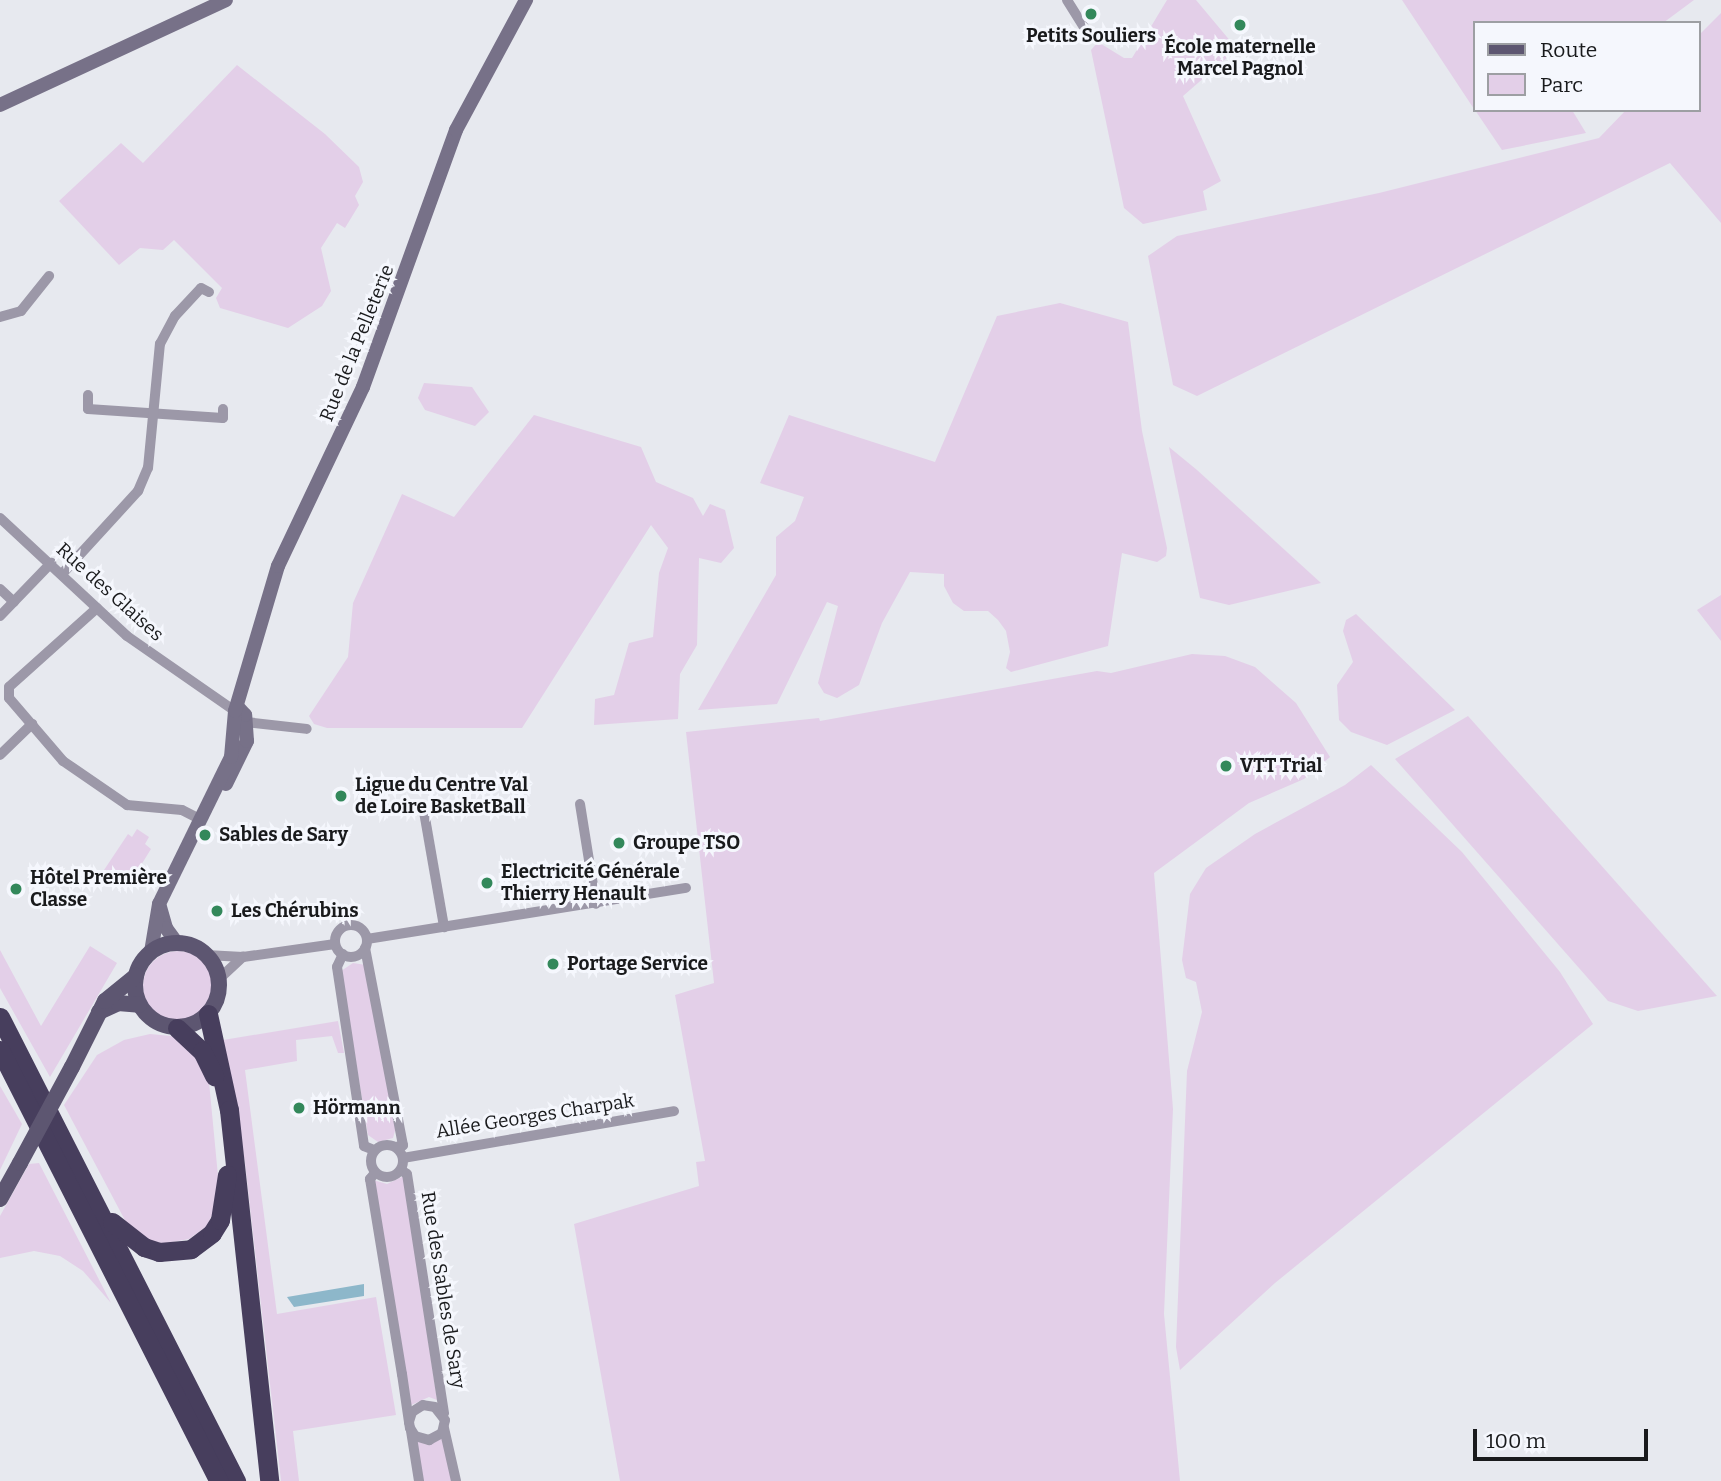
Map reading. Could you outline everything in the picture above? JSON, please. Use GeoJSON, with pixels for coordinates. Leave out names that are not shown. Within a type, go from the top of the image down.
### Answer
{"type":"FeatureCollection","features":[{"type":"Feature","properties":{"kind":"highway"},"geometry":{"type":"LineString","coordinates":[[208,1014],[229,1110],[269,1481]]}},
{"type":"Feature","properties":{"kind":"highway"},"geometry":{"type":"LineString","coordinates":[[0,1017],[104,1215],[236,1481]]}},
{"type":"Feature","properties":{"kind":"highway"},"geometry":{"type":"LineString","coordinates":[[104,1215],[131,1239],[159,1252],[191,1249],[212,1233],[220,1220],[227,1161],[218,1091],[202,1051],[177,1028]]}},
{"type":"Feature","properties":{"kind":"highway"},"geometry":{"type":"LineString","coordinates":[[0,1050],[219,1481]]}},
{"type":"Feature","properties":{"kind":"main road"},"geometry":{"type":"LineString","coordinates":[[0,105],[226,0]]}},
{"type":"Feature","properties":{"kind":"main road","name":"Rue de la Pelleterie"},"geometry":{"type":"LineString","coordinates":[[150,952],[159,904],[212,800],[235,743],[236,708],[278,566],[363,387],[460,120],[526,0]]}},
{"type":"Feature","properties":{"kind":"main road"},"geometry":{"type":"LineString","coordinates":[[236,708],[246,722]]}},
{"type":"Feature","properties":{"kind":"main road","name":"Rue de la Pelleterie"},"geometry":{"type":"LineString","coordinates":[[212,800],[244,753],[246,722]]}},
{"type":"Feature","properties":{"kind":"main road"},"geometry":{"type":"LineString","coordinates":[[136,976],[139,1005],[155,1021],[177,1028],[208,1014],[219,992],[219,979],[206,955],[177,943],[163,922],[159,904]]}},
{"type":"Feature","properties":{"kind":"main road"},"geometry":{"type":"LineString","coordinates":[[0,1199],[99,1012],[112,994],[136,976],[150,952],[177,943]]}},
{"type":"Feature","properties":{"kind":"main road"},"geometry":{"type":"LineString","coordinates":[[99,1012],[118,1003],[139,1005]]}},
{"type":"Feature","properties":{"kind":"street"},"geometry":{"type":"LineString","coordinates":[[1067,0],[1088,33]]}},
{"type":"Feature","properties":{"kind":"street"},"geometry":{"type":"LineString","coordinates":[[0,317],[21,311],[49,276]]}},
{"type":"Feature","properties":{"kind":"street"},"geometry":{"type":"LineString","coordinates":[[62,573],[138,491],[148,468],[152,414],[166,329],[201,288],[209,292]]}},
{"type":"Feature","properties":{"kind":"street"},"geometry":{"type":"LineString","coordinates":[[88,396],[88,409],[223,418],[223,409]]}},
{"type":"Feature","properties":{"kind":"street","name":"Rue des Glaises"},"geometry":{"type":"LineString","coordinates":[[0,518],[127,636],[236,708]]}},
{"type":"Feature","properties":{"kind":"street"},"geometry":{"type":"LineString","coordinates":[[0,616],[51,563]]}},
{"type":"Feature","properties":{"kind":"street"},"geometry":{"type":"LineString","coordinates":[[0,589],[14,602]]}},
{"type":"Feature","properties":{"kind":"street"},"geometry":{"type":"LineString","coordinates":[[97,608],[9,687],[9,698],[62,761],[127,806],[182,810],[202,820]]}},
{"type":"Feature","properties":{"kind":"street"},"geometry":{"type":"LineString","coordinates":[[246,722],[307,729]]}},
{"type":"Feature","properties":{"kind":"street"},"geometry":{"type":"LineString","coordinates":[[0,755],[32,724]]}},
{"type":"Feature","properties":{"kind":"street"},"geometry":{"type":"LineString","coordinates":[[580,804],[596,904]]}},
{"type":"Feature","properties":{"kind":"street"},"geometry":{"type":"LineString","coordinates":[[424,812],[444,927]]}},
{"type":"Feature","properties":{"kind":"street"},"geometry":{"type":"LineString","coordinates":[[335,944],[343,954],[354,957],[366,943],[444,927],[686,888]]}},
{"type":"Feature","properties":{"kind":"street"},"geometry":{"type":"LineString","coordinates":[[335,944],[341,928],[348,924],[359,926],[366,943],[403,1145],[397,1147],[385,1144],[374,1150],[370,1162],[375,1173],[386,1178],[402,1164],[397,1147]]}},
{"type":"Feature","properties":{"kind":"street"},"geometry":{"type":"LineString","coordinates":[[206,955],[243,957],[335,944]]}},
{"type":"Feature","properties":{"kind":"street"},"geometry":{"type":"LineString","coordinates":[[343,954],[337,967],[364,1146],[374,1150]]}},
{"type":"Feature","properties":{"kind":"street"},"geometry":{"type":"LineString","coordinates":[[219,979],[243,957]]}},
{"type":"Feature","properties":{"kind":"street","name":"Allée Georges Charpak"},"geometry":{"type":"LineString","coordinates":[[402,1164],[674,1111]]}},
{"type":"Feature","properties":{"kind":"street","name":"Rue des Sables de Sary"},"geometry":{"type":"LineString","coordinates":[[402,1164],[407,1174],[444,1424],[456,1481]]}},
{"type":"Feature","properties":{"kind":"street"},"geometry":{"type":"LineString","coordinates":[[375,1173],[370,1179],[419,1481]]}},
{"type":"Feature","properties":{"kind":"street"},"geometry":{"type":"LineString","coordinates":[[423,1405],[435,1406],[444,1424],[429,1440],[415,1436],[410,1425],[412,1412],[423,1405]]}},
{"type":"Feature","properties":{"kind":"green space"},"geometry":{"type":"Polygon","coordinates":[[[1167,0],[1196,0],[1237,49],[1183,96],[1221,181],[1203,191],[1207,210],[1143,224],[1124,208],[1091,50],[1098,42],[1124,58],[1132,58],[1167,0]]]}},
{"type":"Feature","properties":{"kind":"green space"},"geometry":{"type":"Polygon","coordinates":[[[1402,0],[1694,0],[1666,21],[1472,21],[1472,106],[1402,0]]]}},
{"type":"Feature","properties":{"kind":"green space"},"geometry":{"type":"Polygon","coordinates":[[[1721,13],[1721,223],[1670,163],[1197,396],[1173,385],[1148,256],[1177,236],[1379,193],[1599,138],[1624,112],[1700,112],[1700,34],[1721,13]]]}},
{"type":"Feature","properties":{"kind":"green space"},"geometry":{"type":"Polygon","coordinates":[[[237,65],[325,134],[359,167],[363,182],[355,196],[359,205],[345,228],[337,223],[321,248],[331,291],[322,306],[288,328],[220,308],[216,298],[222,288],[174,240],[163,250],[140,248],[119,265],[59,201],[121,143],[143,163],[237,65]]]}},
{"type":"Feature","properties":{"kind":"green space"},"geometry":{"type":"Polygon","coordinates":[[[1476,112],[1573,112],[1586,133],[1502,150],[1476,112]]]}},
{"type":"Feature","properties":{"kind":"green space"},"geometry":{"type":"Polygon","coordinates":[[[1060,303],[1128,322],[1142,431],[1167,548],[1166,556],[1157,562],[1122,553],[1108,646],[1011,672],[1006,668],[1010,652],[1006,631],[998,620],[988,611],[964,611],[953,603],[944,586],[944,574],[910,572],[882,623],[859,685],[837,698],[824,693],[818,683],[838,606],[827,602],[777,704],[698,710],[776,575],[776,537],[795,521],[804,497],[760,483],[789,415],[935,462],[997,316],[1060,303]]]}},
{"type":"Feature","properties":{"kind":"green space"},"geometry":{"type":"Polygon","coordinates":[[[424,383],[472,387],[489,412],[475,426],[425,410],[418,398],[424,383]]]}},
{"type":"Feature","properties":{"kind":"green space"},"geometry":{"type":"Polygon","coordinates":[[[534,415],[641,447],[656,482],[693,498],[703,516],[710,504],[725,510],[734,548],[721,563],[699,558],[697,645],[680,674],[678,719],[594,725],[595,699],[614,695],[629,643],[653,637],[659,573],[668,548],[651,525],[522,728],[327,728],[314,724],[309,716],[348,657],[353,603],[402,494],[454,517],[534,415]]]}},
{"type":"Feature","properties":{"kind":"green space"},"geometry":{"type":"Polygon","coordinates":[[[1169,447],[1321,583],[1229,605],[1200,598],[1169,447]]]}},
{"type":"Feature","properties":{"kind":"green space"},"geometry":{"type":"Polygon","coordinates":[[[1721,595],[1721,641],[1697,610],[1721,595]]]}},
{"type":"Feature","properties":{"kind":"green space"},"geometry":{"type":"Polygon","coordinates":[[[1356,614],[1455,710],[1387,745],[1351,732],[1339,720],[1337,685],[1353,662],[1343,631],[1346,620],[1356,614]]]}},
{"type":"Feature","properties":{"kind":"green space"},"geometry":{"type":"Polygon","coordinates":[[[1192,654],[1225,656],[1255,667],[1296,703],[1330,757],[1304,779],[1249,803],[1154,873],[1173,1109],[1164,1314],[1180,1481],[620,1481],[574,1224],[699,1186],[696,1162],[705,1161],[675,995],[714,983],[686,732],[819,718],[820,721],[1097,671],[1111,673],[1192,654]]]}},
{"type":"Feature","properties":{"kind":"green space"},"geometry":{"type":"Polygon","coordinates":[[[1468,716],[1717,996],[1638,1011],[1608,1001],[1395,759],[1468,716]]]}},
{"type":"Feature","properties":{"kind":"green space"},"geometry":{"type":"Polygon","coordinates":[[[1371,765],[1462,852],[1560,972],[1593,1024],[1275,1283],[1180,1370],[1176,1347],[1187,1071],[1202,1012],[1196,982],[1186,978],[1182,960],[1190,894],[1206,868],[1255,834],[1345,785],[1371,765]]]}},
{"type":"Feature","properties":{"kind":"green space"},"geometry":{"type":"Polygon","coordinates":[[[137,829],[149,837],[145,844],[151,849],[128,886],[104,870],[128,834],[132,837],[137,829]]]}},
{"type":"Feature","properties":{"kind":"green space"},"geometry":{"type":"Polygon","coordinates":[[[90,946],[117,963],[50,1077],[0,988],[0,950],[41,1026],[90,946]]]}},
{"type":"Feature","properties":{"kind":"green space"},"geometry":{"type":"Polygon","coordinates":[[[178,951],[203,961],[213,986],[203,1011],[178,1021],[153,1011],[143,986],[153,961],[178,951]]]}},
{"type":"Feature","properties":{"kind":"green space"},"geometry":{"type":"Polygon","coordinates":[[[353,963],[366,965],[396,1127],[393,1138],[378,1142],[368,1135],[341,971],[353,963]]]}},
{"type":"Feature","properties":{"kind":"green space"},"geometry":{"type":"Polygon","coordinates":[[[338,1021],[344,1053],[338,1053],[332,1036],[296,1040],[297,1061],[245,1070],[277,1314],[376,1297],[396,1415],[293,1431],[299,1481],[281,1481],[245,1163],[223,1040],[338,1021]]]}},
{"type":"Feature","properties":{"kind":"green space"},"geometry":{"type":"Polygon","coordinates":[[[150,1034],[171,1036],[190,1048],[209,1082],[220,1197],[207,1226],[189,1239],[156,1245],[128,1226],[64,1105],[97,1055],[124,1040],[150,1034]]]}},
{"type":"Feature","properties":{"kind":"green space"},"geometry":{"type":"Polygon","coordinates":[[[0,1086],[22,1124],[0,1170],[0,1086]]]}},
{"type":"Feature","properties":{"kind":"green space"},"geometry":{"type":"Polygon","coordinates":[[[39,1163],[111,1303],[83,1271],[60,1256],[34,1251],[0,1258],[0,1216],[29,1164],[39,1163]]]}},
{"type":"Feature","properties":{"kind":"green space"},"geometry":{"type":"Polygon","coordinates":[[[404,1176],[437,1400],[429,1397],[409,1406],[373,1180],[387,1184],[404,1176]]]}},
{"type":"Feature","properties":{"kind":"green space"},"geometry":{"type":"Polygon","coordinates":[[[443,1436],[452,1481],[421,1481],[413,1438],[428,1445],[443,1436]]]}},
{"type":"Feature","properties":{"kind":"water"},"geometry":{"type":"Polygon","coordinates":[[[364,1284],[364,1296],[294,1307],[287,1297],[364,1284]]]}},
{"type":"Feature","properties":{"kind":"place","name":"Petits Souliers"},"geometry":{"type":"Point","coordinates":[1091,14]}},
{"type":"Feature","properties":{"kind":"place","name":"École maternelle Marcel Pagnol"},"geometry":{"type":"Point","coordinates":[1240,25]}},
{"type":"Feature","properties":{"kind":"place","name":"VTT Trial"},"geometry":{"type":"Point","coordinates":[1226,766]}},
{"type":"Feature","properties":{"kind":"place","name":"Ligue du Centre Val de Loire BasketBall"},"geometry":{"type":"Point","coordinates":[341,796]}},
{"type":"Feature","properties":{"kind":"place","name":"Sables de Sary"},"geometry":{"type":"Point","coordinates":[205,835]}},
{"type":"Feature","properties":{"kind":"place","name":"Groupe TSO"},"geometry":{"type":"Point","coordinates":[619,843]}},
{"type":"Feature","properties":{"kind":"place","name":"Electricité Générale Thierry Henault"},"geometry":{"type":"Point","coordinates":[487,883]}},
{"type":"Feature","properties":{"kind":"place","name":"Hôtel Première Classe"},"geometry":{"type":"Point","coordinates":[16,889]}},
{"type":"Feature","properties":{"kind":"place","name":"Les Chérubins"},"geometry":{"type":"Point","coordinates":[217,911]}},
{"type":"Feature","properties":{"kind":"place","name":"Portage Service"},"geometry":{"type":"Point","coordinates":[553,964]}},
{"type":"Feature","properties":{"kind":"place","name":"Hörmann"},"geometry":{"type":"Point","coordinates":[299,1108]}}]}
